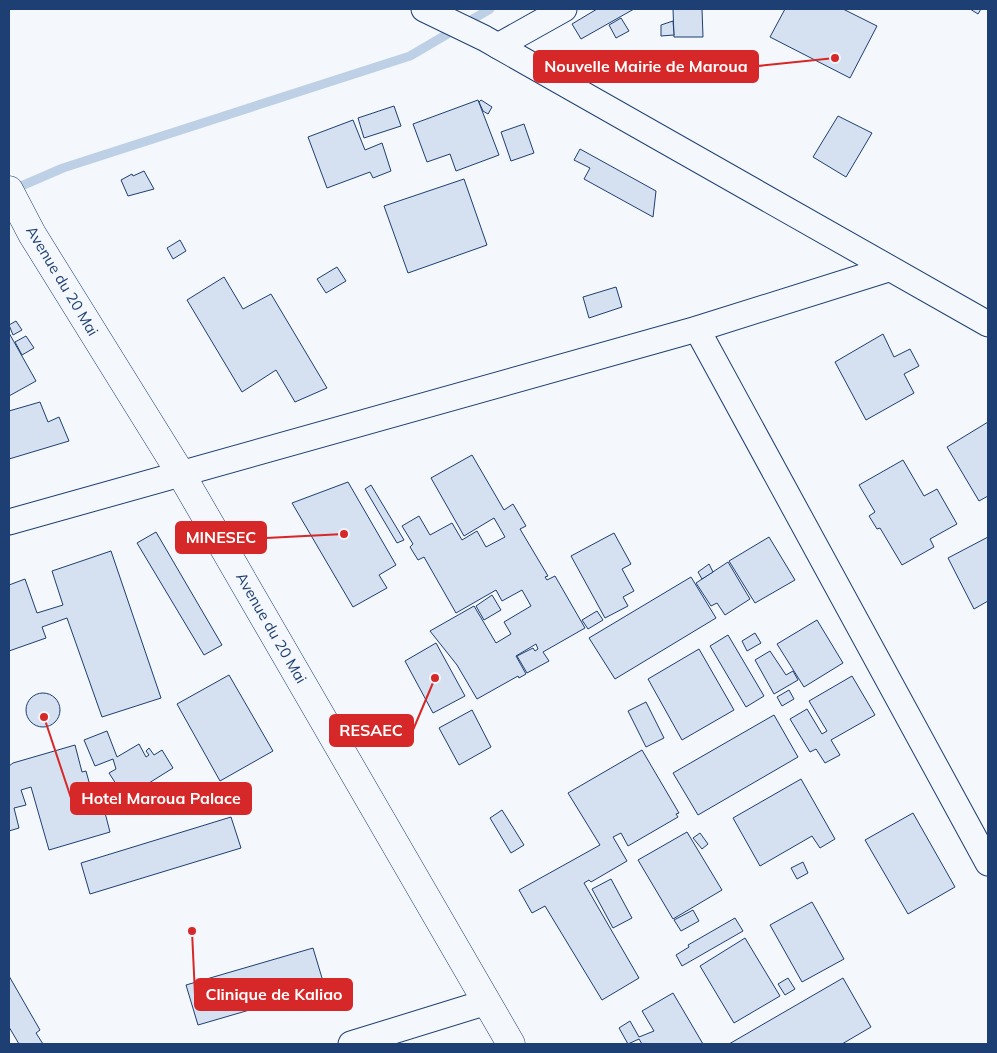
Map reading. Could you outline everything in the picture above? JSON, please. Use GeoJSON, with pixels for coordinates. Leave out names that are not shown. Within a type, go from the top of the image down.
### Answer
{"type":"FeatureCollection","features":[{"type":"Feature","properties":{"kind":"street"},"geometry":{"type":"LineString","coordinates":[[491,42],[564,9]]}},
{"type":"Feature","properties":{"kind":"street"},"geometry":{"type":"LineString","coordinates":[[433,12],[491,42],[888,269],[988,324]]}},
{"type":"Feature","properties":{"kind":"street","name":"Avenue du 20 Mai"},"geometry":{"type":"LineString","coordinates":[[9,190],[32,234],[181,474],[511,1044]]}},
{"type":"Feature","properties":{"kind":"street"},"geometry":{"type":"LineString","coordinates":[[9,522],[697,329],[888,269]]}},
{"type":"Feature","properties":{"kind":"street"},"geometry":{"type":"LineString","coordinates":[[697,329],[988,863]]}},
{"type":"Feature","properties":{"kind":"street"},"geometry":{"type":"LineString","coordinates":[[351,1044],[487,1002]]}},
{"type":"Feature","properties":{"kind":"building"},"geometry":{"type":"Polygon","coordinates":[[[597,9],[634,9],[581,39],[572,24],[597,9]]]}},
{"type":"Feature","properties":{"kind":"building"},"geometry":{"type":"Polygon","coordinates":[[[673,9],[702,9],[703,37],[674,37],[673,9]]]}},
{"type":"Feature","properties":{"kind":"building"},"geometry":{"type":"Polygon","coordinates":[[[785,9],[843,9],[877,26],[850,78],[770,37],[785,9]]]}},
{"type":"Feature","properties":{"kind":"building"},"geometry":{"type":"Polygon","coordinates":[[[970,9],[981,9],[978,14],[970,9]]]}},
{"type":"Feature","properties":{"kind":"building"},"geometry":{"type":"Polygon","coordinates":[[[621,18],[629,31],[616,38],[609,25],[621,18]]]}},
{"type":"Feature","properties":{"kind":"building"},"geometry":{"type":"Polygon","coordinates":[[[673,21],[674,35],[661,36],[661,25],[673,21]]]}},
{"type":"Feature","properties":{"kind":"building"},"geometry":{"type":"Polygon","coordinates":[[[478,100],[499,155],[456,171],[450,154],[427,162],[413,124],[478,100]]]}},
{"type":"Feature","properties":{"kind":"building"},"geometry":{"type":"Polygon","coordinates":[[[481,100],[492,107],[488,114],[483,111],[479,102],[481,100]]]}},
{"type":"Feature","properties":{"kind":"building"},"geometry":{"type":"Polygon","coordinates":[[[394,106],[401,126],[364,138],[358,118],[394,106]]]}},
{"type":"Feature","properties":{"kind":"building"},"geometry":{"type":"Polygon","coordinates":[[[838,116],[872,133],[846,177],[813,157],[838,116]]]}},
{"type":"Feature","properties":{"kind":"building"},"geometry":{"type":"Polygon","coordinates":[[[353,120],[365,150],[382,143],[391,171],[373,178],[370,172],[327,188],[308,137],[353,120]]]}},
{"type":"Feature","properties":{"kind":"building"},"geometry":{"type":"Polygon","coordinates":[[[524,124],[534,153],[511,161],[501,132],[524,124]]]}},
{"type":"Feature","properties":{"kind":"building"},"geometry":{"type":"Polygon","coordinates":[[[580,149],[656,191],[653,217],[584,179],[590,168],[574,160],[580,149]]]}},
{"type":"Feature","properties":{"kind":"building"},"geometry":{"type":"Polygon","coordinates":[[[144,171],[154,189],[128,196],[121,180],[132,174],[133,176],[144,171]]]}},
{"type":"Feature","properties":{"kind":"building"},"geometry":{"type":"Polygon","coordinates":[[[464,179],[487,245],[408,273],[384,206],[464,179]]]}},
{"type":"Feature","properties":{"kind":"building"},"geometry":{"type":"Polygon","coordinates":[[[180,240],[186,251],[173,259],[167,248],[180,240]]]}},
{"type":"Feature","properties":{"kind":"building"},"geometry":{"type":"Polygon","coordinates":[[[337,267],[346,281],[326,293],[317,279],[337,267]]]}},
{"type":"Feature","properties":{"kind":"building"},"geometry":{"type":"Polygon","coordinates":[[[224,277],[243,309],[271,294],[327,388],[295,402],[276,370],[242,392],[187,300],[224,277]]]}},
{"type":"Feature","properties":{"kind":"building"},"geometry":{"type":"Polygon","coordinates":[[[616,287],[622,307],[589,318],[583,297],[616,287]]]}},
{"type":"Feature","properties":{"kind":"building"},"geometry":{"type":"Polygon","coordinates":[[[16,321],[22,330],[13,335],[9,325],[16,321]]]}},
{"type":"Feature","properties":{"kind":"building"},"geometry":{"type":"Polygon","coordinates":[[[9,333],[36,381],[9,396],[9,333]]]}},
{"type":"Feature","properties":{"kind":"building"},"geometry":{"type":"Polygon","coordinates":[[[883,334],[894,357],[910,349],[919,366],[904,374],[914,393],[866,420],[835,362],[883,334]]]}},
{"type":"Feature","properties":{"kind":"building"},"geometry":{"type":"Polygon","coordinates":[[[26,336],[34,348],[22,355],[15,342],[26,336]]]}},
{"type":"Feature","properties":{"kind":"building"},"geometry":{"type":"Polygon","coordinates":[[[40,402],[48,422],[59,417],[69,441],[9,459],[9,411],[40,402]]]}},
{"type":"Feature","properties":{"kind":"building"},"geometry":{"type":"Polygon","coordinates":[[[988,422],[988,496],[979,501],[947,447],[988,422]]]}},
{"type":"Feature","properties":{"kind":"building"},"geometry":{"type":"Polygon","coordinates":[[[472,455],[504,510],[513,504],[526,526],[520,529],[548,576],[545,577],[547,580],[555,576],[585,628],[543,652],[549,661],[527,673],[517,656],[533,648],[535,651],[538,649],[536,644],[516,656],[526,674],[519,678],[518,676],[477,699],[457,665],[430,631],[474,606],[496,643],[511,634],[504,622],[531,606],[522,590],[502,601],[496,590],[456,613],[424,557],[418,560],[410,547],[413,544],[402,526],[419,516],[430,535],[452,523],[462,540],[477,531],[486,547],[505,537],[494,518],[464,536],[431,478],[472,455]]]}},
{"type":"Feature","properties":{"kind":"building"},"geometry":{"type":"Polygon","coordinates":[[[903,460],[924,496],[937,489],[957,524],[930,539],[934,547],[902,565],[880,528],[877,529],[869,516],[875,512],[859,485],[903,460]]]}},
{"type":"Feature","properties":{"kind":"building"},"geometry":{"type":"Polygon","coordinates":[[[348,482],[396,565],[379,575],[387,588],[353,607],[292,503],[348,482]]]}},
{"type":"Feature","properties":{"kind":"building"},"geometry":{"type":"Polygon","coordinates":[[[371,485],[404,540],[397,543],[365,489],[371,485]]]}},
{"type":"Feature","properties":{"kind":"building"},"geometry":{"type":"Polygon","coordinates":[[[156,532],[222,645],[204,655],[137,543],[156,532]]]}},
{"type":"Feature","properties":{"kind":"building"},"geometry":{"type":"Polygon","coordinates":[[[614,533],[631,564],[622,569],[634,591],[623,597],[628,606],[605,618],[571,556],[614,533]]]}},
{"type":"Feature","properties":{"kind":"building"},"geometry":{"type":"Polygon","coordinates":[[[769,537],[795,580],[755,603],[729,561],[769,537]]]}},
{"type":"Feature","properties":{"kind":"building"},"geometry":{"type":"Polygon","coordinates":[[[988,537],[988,601],[974,609],[948,558],[988,537]]]}},
{"type":"Feature","properties":{"kind":"building"},"geometry":{"type":"Polygon","coordinates":[[[111,551],[161,698],[102,717],[67,618],[42,627],[46,638],[9,651],[9,585],[25,579],[37,613],[63,605],[52,571],[111,551]]]}},
{"type":"Feature","properties":{"kind":"building"},"geometry":{"type":"Polygon","coordinates":[[[728,562],[750,599],[725,615],[717,603],[711,606],[696,583],[728,562]]]}},
{"type":"Feature","properties":{"kind":"building"},"geometry":{"type":"Polygon","coordinates":[[[709,564],[713,572],[702,579],[698,572],[709,564]]]}},
{"type":"Feature","properties":{"kind":"building"},"geometry":{"type":"Polygon","coordinates":[[[691,577],[716,618],[615,679],[589,638],[691,577]]]}},
{"type":"Feature","properties":{"kind":"building"},"geometry":{"type":"Polygon","coordinates":[[[492,595],[501,610],[484,620],[476,606],[492,595]]]}},
{"type":"Feature","properties":{"kind":"building"},"geometry":{"type":"Polygon","coordinates":[[[597,611],[603,620],[588,629],[582,620],[597,611]]]}},
{"type":"Feature","properties":{"kind":"building"},"geometry":{"type":"Polygon","coordinates":[[[817,620],[843,663],[804,687],[777,644],[817,620]]]}},
{"type":"Feature","properties":{"kind":"building"},"geometry":{"type":"Polygon","coordinates":[[[755,633],[761,643],[747,651],[742,641],[755,633]]]}},
{"type":"Feature","properties":{"kind":"building"},"geometry":{"type":"Polygon","coordinates":[[[728,635],[764,696],[746,707],[710,646],[728,635]]]}},
{"type":"Feature","properties":{"kind":"building"},"geometry":{"type":"Polygon","coordinates":[[[436,643],[465,696],[433,713],[405,661],[436,643]]]}},
{"type":"Feature","properties":{"kind":"building"},"geometry":{"type":"Polygon","coordinates":[[[699,649],[734,710],[682,740],[648,679],[699,649]]]}},
{"type":"Feature","properties":{"kind":"building"},"geometry":{"type":"Polygon","coordinates":[[[770,651],[786,675],[793,671],[798,680],[774,694],[755,660],[770,651]]]}},
{"type":"Feature","properties":{"kind":"building"},"geometry":{"type":"Polygon","coordinates":[[[229,675],[273,751],[220,781],[177,704],[229,675]]]}},
{"type":"Feature","properties":{"kind":"building"},"geometry":{"type":"Polygon","coordinates":[[[852,676],[875,715],[831,740],[840,755],[825,763],[816,749],[810,752],[790,719],[807,709],[822,734],[827,731],[809,701],[852,676]]]}},
{"type":"Feature","properties":{"kind":"building"},"geometry":{"type":"Polygon","coordinates":[[[789,690],[794,699],[782,706],[777,697],[789,690]]]}},
{"type":"Feature","properties":{"kind":"building"},"geometry":{"type":"Polygon","coordinates":[[[43,693],[50,694],[55,698],[59,703],[59,717],[55,722],[50,726],[43,727],[36,726],[31,722],[27,717],[26,710],[27,703],[31,698],[36,694],[43,693]]]}},
{"type":"Feature","properties":{"kind":"building"},"geometry":{"type":"Polygon","coordinates":[[[646,702],[664,738],[646,747],[628,711],[646,702]]]}},
{"type":"Feature","properties":{"kind":"building"},"geometry":{"type":"Polygon","coordinates":[[[472,710],[491,747],[459,765],[439,728],[472,710]]]}},
{"type":"Feature","properties":{"kind":"building"},"geometry":{"type":"Polygon","coordinates":[[[774,715],[798,757],[698,815],[673,773],[774,715]]]}},
{"type":"Feature","properties":{"kind":"building"},"geometry":{"type":"Polygon","coordinates":[[[107,731],[117,757],[139,744],[146,757],[149,755],[146,751],[149,748],[154,755],[162,750],[173,768],[125,798],[109,773],[116,769],[113,759],[95,766],[84,740],[107,731]]]}},
{"type":"Feature","properties":{"kind":"building"},"geometry":{"type":"Polygon","coordinates":[[[75,745],[82,772],[86,771],[96,807],[103,805],[110,832],[49,850],[31,787],[21,790],[26,805],[14,808],[19,828],[9,831],[9,766],[13,763],[75,745]]]}},
{"type":"Feature","properties":{"kind":"building"},"geometry":{"type":"Polygon","coordinates":[[[642,750],[679,813],[676,814],[678,817],[628,846],[621,833],[613,837],[627,861],[591,882],[589,880],[584,883],[639,978],[602,1000],[545,906],[532,913],[519,890],[600,845],[568,793],[642,750]]]}},
{"type":"Feature","properties":{"kind":"building"},"geometry":{"type":"Polygon","coordinates":[[[801,779],[835,839],[820,848],[812,836],[760,866],[733,818],[801,779]]]}},
{"type":"Feature","properties":{"kind":"building"},"geometry":{"type":"Polygon","coordinates":[[[502,810],[524,845],[511,853],[490,818],[502,810]]]}},
{"type":"Feature","properties":{"kind":"building"},"geometry":{"type":"Polygon","coordinates":[[[913,813],[955,887],[908,914],[865,840],[913,813]]]}},
{"type":"Feature","properties":{"kind":"building"},"geometry":{"type":"Polygon","coordinates":[[[231,817],[241,848],[90,894],[81,863],[231,817]]]}},
{"type":"Feature","properties":{"kind":"building"},"geometry":{"type":"Polygon","coordinates":[[[687,832],[722,890],[673,919],[638,860],[687,832]]]}},
{"type":"Feature","properties":{"kind":"building"},"geometry":{"type":"Polygon","coordinates":[[[700,833],[708,844],[702,849],[693,838],[700,833]]]}},
{"type":"Feature","properties":{"kind":"building"},"geometry":{"type":"Polygon","coordinates":[[[803,862],[808,873],[797,879],[791,868],[803,862]]]}},
{"type":"Feature","properties":{"kind":"building"},"geometry":{"type":"Polygon","coordinates":[[[611,879],[632,918],[613,928],[592,889],[611,879]]]}},
{"type":"Feature","properties":{"kind":"building"},"geometry":{"type":"Polygon","coordinates":[[[812,902],[844,959],[802,982],[770,925],[812,902]]]}},
{"type":"Feature","properties":{"kind":"building"},"geometry":{"type":"Polygon","coordinates":[[[693,910],[699,921],[681,931],[674,920],[693,910]]]}},
{"type":"Feature","properties":{"kind":"building"},"geometry":{"type":"Polygon","coordinates":[[[735,918],[743,931],[682,966],[676,955],[689,947],[688,945],[735,918]]]}},
{"type":"Feature","properties":{"kind":"building"},"geometry":{"type":"Polygon","coordinates":[[[745,938],[780,996],[734,1023],[700,966],[745,938]]]}},
{"type":"Feature","properties":{"kind":"building"},"geometry":{"type":"Polygon","coordinates":[[[313,948],[325,988],[198,1025],[186,985],[313,948]]]}},
{"type":"Feature","properties":{"kind":"building"},"geometry":{"type":"Polygon","coordinates":[[[9,976],[40,1030],[36,1033],[43,1044],[19,1044],[9,1027],[9,976]]]}},
{"type":"Feature","properties":{"kind":"building"},"geometry":{"type":"Polygon","coordinates":[[[788,978],[795,989],[785,995],[778,984],[788,978]]]}},
{"type":"Feature","properties":{"kind":"building"},"geometry":{"type":"Polygon","coordinates":[[[843,978],[871,1027],[842,1044],[729,1044],[843,978]]]}},
{"type":"Feature","properties":{"kind":"building"},"geometry":{"type":"Polygon","coordinates":[[[673,993],[703,1044],[642,1044],[639,1039],[628,1044],[619,1028],[630,1021],[639,1037],[654,1031],[642,1011],[673,993]]]}},
{"type":"Feature","properties":{"kind":"waterway"},"geometry":{"type":"LineString","coordinates":[[12,190],[63,168],[410,56],[490,9]]}},
{"type":"Feature","properties":{"kind":"place","name":"Nouvelle Mairie de Maroua"},"geometry":{"type":"Point","coordinates":[835,58]}},
{"type":"Feature","properties":{"kind":"place","name":"MINESEC"},"geometry":{"type":"Point","coordinates":[344,534]}},
{"type":"Feature","properties":{"kind":"place","name":"RESAEC"},"geometry":{"type":"Point","coordinates":[435,678]}},
{"type":"Feature","properties":{"kind":"place","name":"Hotel Maroua Palace"},"geometry":{"type":"Point","coordinates":[44,717]}},
{"type":"Feature","properties":{"kind":"place","name":"Clinique de Kaliao"},"geometry":{"type":"Point","coordinates":[192,931]}}]}
